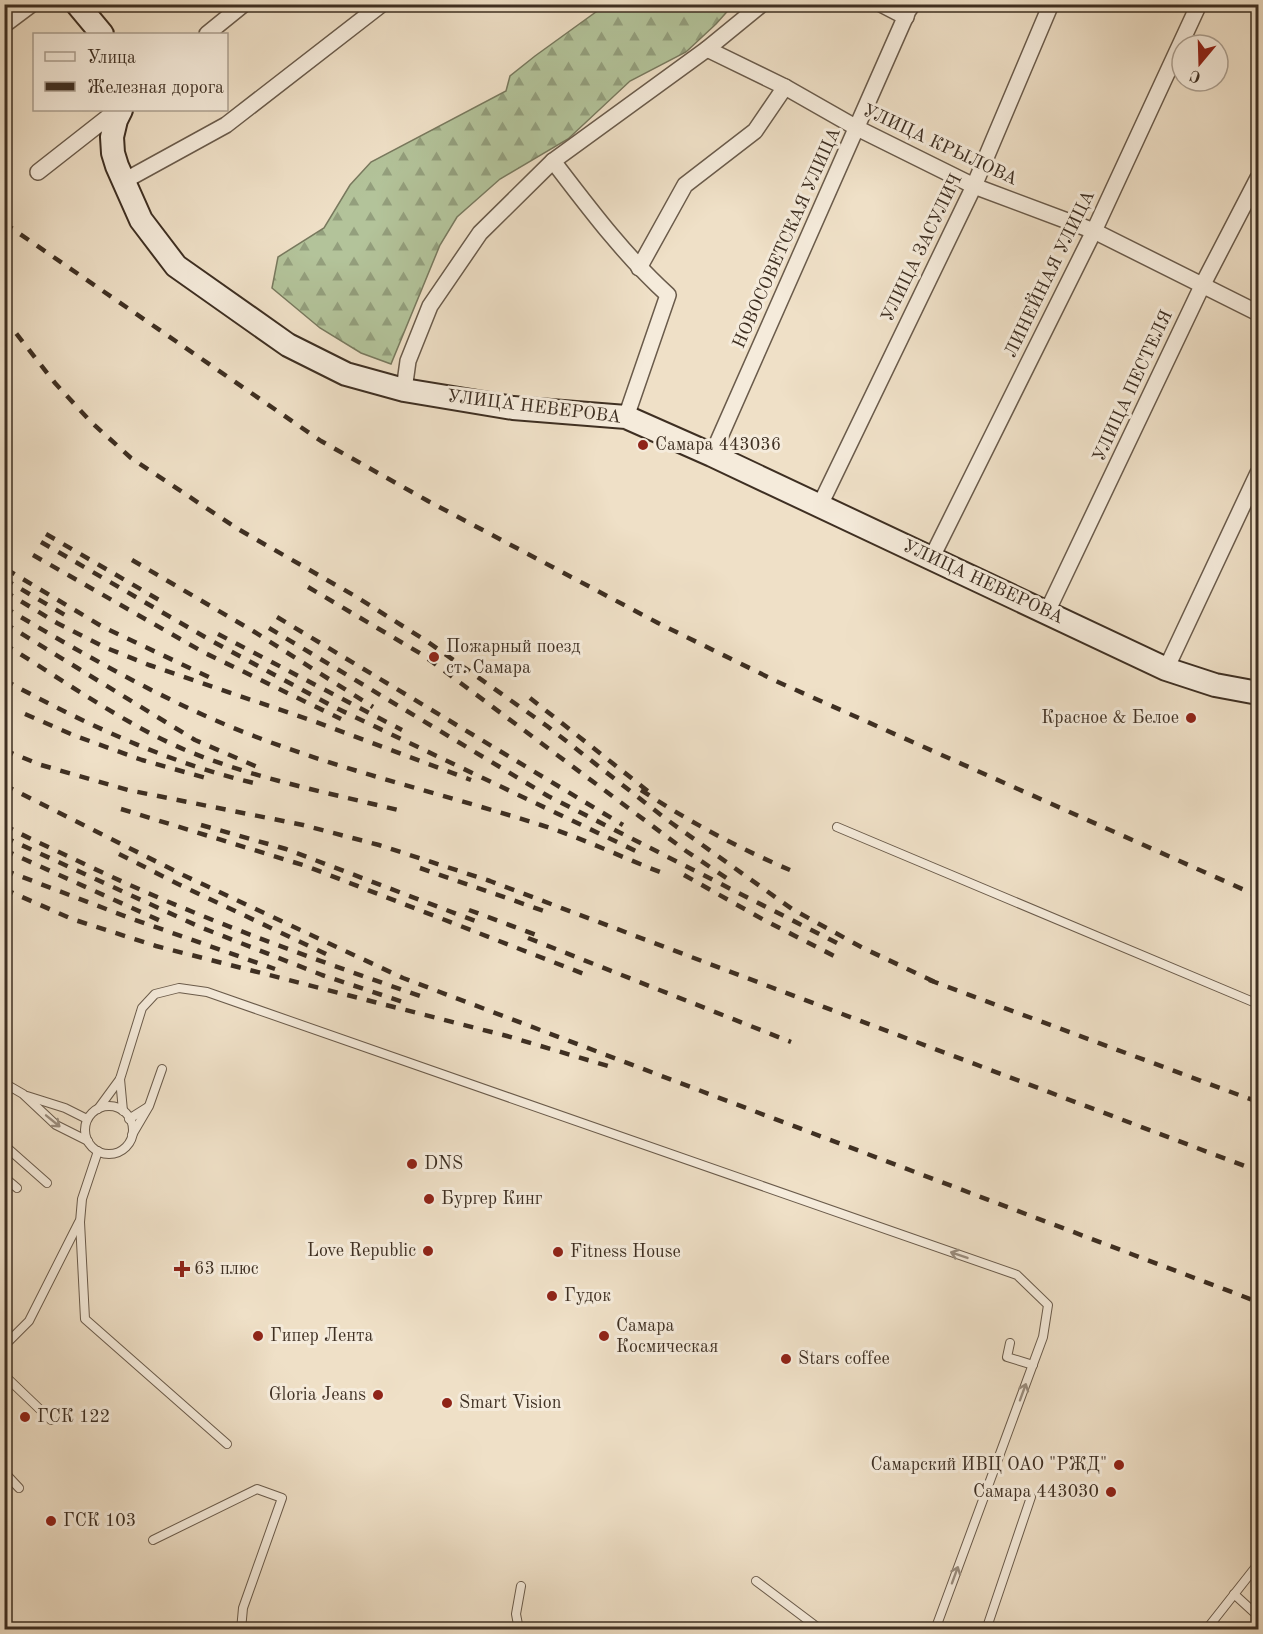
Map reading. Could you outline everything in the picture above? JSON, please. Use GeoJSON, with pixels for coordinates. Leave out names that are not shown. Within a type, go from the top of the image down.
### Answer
{"type":"FeatureCollection","features":[{"type":"Feature","properties":{"kind":"street"},"geometry":{"type":"LineString","coordinates":[[4,26],[32,4]]}},
{"type":"Feature","properties":{"kind":"street"},"geometry":{"type":"LineString","coordinates":[[76,4],[101,33]]}},
{"type":"Feature","properties":{"kind":"street"},"geometry":{"type":"LineString","coordinates":[[208,33],[244,4]]}},
{"type":"Feature","properties":{"kind":"street"},"geometry":{"type":"LineString","coordinates":[[123,181],[226,125],[382,4]]}},
{"type":"Feature","properties":{"kind":"street"},"geometry":{"type":"LineString","coordinates":[[404,390],[408,361],[430,306],[480,233],[553,161],[707,49],[762,4]]}},
{"type":"Feature","properties":{"kind":"street"},"geometry":{"type":"LineString","coordinates":[[881,4],[909,11]]}},
{"type":"Feature","properties":{"kind":"street","name":"УЛИЦА ЗАСУЛИЧ"},"geometry":{"type":"LineString","coordinates":[[820,505],[974,186],[1051,4]]}},
{"type":"Feature","properties":{"kind":"street","name":"ЛИНЕЙНАЯ УЛИЦА"},"geometry":{"type":"LineString","coordinates":[[931,559],[1094,231],[1199,4]]}},
{"type":"Feature","properties":{"kind":"street","name":"НОВОСОВЕТСКАЯ УЛИЦА"},"geometry":{"type":"LineString","coordinates":[[712,455],[909,11]]}},
{"type":"Feature","properties":{"kind":"street","name":"УЛИЦА КРЫЛОВА"},"geometry":{"type":"LineString","coordinates":[[707,49],[785,87],[857,128],[974,186],[1094,231],[1258,313]]}},
{"type":"Feature","properties":{"kind":"street"},"geometry":{"type":"LineString","coordinates":[[639,268],[685,185],[755,131],[785,87]]}},
{"type":"Feature","properties":{"kind":"street"},"geometry":{"type":"LineString","coordinates":[[38,172],[116,111]]}},
{"type":"Feature","properties":{"kind":"street","name":"УЛИЦА НЕВЕРОВА"},"geometry":{"type":"LineString","coordinates":[[120,111],[112,137],[113,153],[141,220],[176,266],[288,345],[346,374],[404,390],[513,408],[626,417],[820,505],[1166,669],[1215,685],[1258,693]]}},
{"type":"Feature","properties":{"kind":"street"},"geometry":{"type":"LineString","coordinates":[[553,161],[639,268],[668,295],[626,417]]}},
{"type":"Feature","properties":{"kind":"street","name":"УЛИЦА ПЕСТЕЛЯ"},"geometry":{"type":"LineString","coordinates":[[1047,612],[1203,285],[1258,178]]}},
{"type":"Feature","properties":{"kind":"street"},"geometry":{"type":"LineString","coordinates":[[1166,669],[1258,473]]}},
{"type":"Feature","properties":{"kind":"lane"},"geometry":{"type":"LineString","coordinates":[[837,827],[1258,1004]]}},
{"type":"Feature","properties":{"kind":"lane"},"geometry":{"type":"LineString","coordinates":[[88,1141],[85,1130],[87,1119],[120,1079],[142,1008],[155,994],[179,988],[207,992],[1017,1275],[1048,1305],[1043,1337],[935,1629]]}},
{"type":"Feature","properties":{"kind":"lane"},"geometry":{"type":"LineString","coordinates":[[23,1094],[56,1125],[88,1141],[98,1151],[113,1153],[124,1148],[130,1139],[149,1106],[162,1069]]}},
{"type":"Feature","properties":{"kind":"lane"},"geometry":{"type":"LineString","coordinates":[[120,1079],[123,1111]]}},
{"type":"Feature","properties":{"kind":"lane"},"geometry":{"type":"LineString","coordinates":[[4,1083],[23,1094],[66,1108],[87,1119]]}},
{"type":"Feature","properties":{"kind":"lane"},"geometry":{"type":"LineString","coordinates":[[98,1108],[111,1106],[123,1111],[132,1127],[130,1139]]}},
{"type":"Feature","properties":{"kind":"lane"},"geometry":{"type":"LineString","coordinates":[[129,1119],[149,1106]]}},
{"type":"Feature","properties":{"kind":"lane"},"geometry":{"type":"LineString","coordinates":[[4,1145],[47,1182]]}},
{"type":"Feature","properties":{"kind":"lane"},"geometry":{"type":"LineString","coordinates":[[98,1151],[82,1199],[80,1222],[85,1319],[227,1444]]}},
{"type":"Feature","properties":{"kind":"lane"},"geometry":{"type":"LineString","coordinates":[[4,1178],[17,1188]]}},
{"type":"Feature","properties":{"kind":"lane"},"geometry":{"type":"LineString","coordinates":[[4,1346],[29,1321],[80,1222]]}},
{"type":"Feature","properties":{"kind":"lane"},"geometry":{"type":"LineString","coordinates":[[1010,1343],[1007,1357],[1033,1365]]}},
{"type":"Feature","properties":{"kind":"lane"},"geometry":{"type":"LineString","coordinates":[[4,1375],[51,1420]]}},
{"type":"Feature","properties":{"kind":"lane"},"geometry":{"type":"LineString","coordinates":[[4,1472],[19,1488]]}},
{"type":"Feature","properties":{"kind":"lane"},"geometry":{"type":"LineString","coordinates":[[153,1540],[257,1490],[282,1498],[243,1608],[241,1629]]}},
{"type":"Feature","properties":{"kind":"lane"},"geometry":{"type":"LineString","coordinates":[[986,1629],[1031,1497]]}},
{"type":"Feature","properties":{"kind":"lane"},"geometry":{"type":"LineString","coordinates":[[1206,1629],[1258,1564]]}},
{"type":"Feature","properties":{"kind":"lane"},"geometry":{"type":"LineString","coordinates":[[756,1581],[821,1629]]}},
{"type":"Feature","properties":{"kind":"lane"},"geometry":{"type":"LineString","coordinates":[[519,1629],[516,1614],[521,1586]]}},
{"type":"Feature","properties":{"kind":"lane"},"geometry":{"type":"LineString","coordinates":[[1234,1594],[1258,1616]]}},
{"type":"Feature","properties":{"kind":"green space"},"geometry":{"type":"Polygon","coordinates":[[[607,4],[733,5],[686,52],[630,81],[568,139],[500,179],[457,217],[440,245],[391,364],[361,353],[320,328],[272,288],[278,257],[324,228],[350,185],[371,162],[506,91],[510,76],[607,4]]]}},
{"type":"Feature","properties":{"kind":"railway"},"geometry":{"type":"LineString","coordinates":[[4,223],[321,441],[428,501],[658,623],[778,682],[1258,896]]}},
{"type":"Feature","properties":{"kind":"railway"},"geometry":{"type":"LineString","coordinates":[[4,318],[55,383],[91,422],[131,458],[238,529],[355,596],[428,642],[547,726],[666,819],[792,909],[863,948],[935,982]]}},
{"type":"Feature","properties":{"kind":"railway"},"geometry":{"type":"LineString","coordinates":[[46,534],[166,604]]}},
{"type":"Feature","properties":{"kind":"railway"},"geometry":{"type":"LineString","coordinates":[[41,542],[210,640],[334,707],[638,852]]}},
{"type":"Feature","properties":{"kind":"railway"},"geometry":{"type":"LineString","coordinates":[[33,555],[203,652],[341,719]]}},
{"type":"Feature","properties":{"kind":"railway"},"geometry":{"type":"LineString","coordinates":[[132,560],[253,631],[373,707]]}},
{"type":"Feature","properties":{"kind":"railway"},"geometry":{"type":"LineString","coordinates":[[6,569],[103,627],[213,679]]}},
{"type":"Feature","properties":{"kind":"railway"},"geometry":{"type":"LineString","coordinates":[[4,579],[70,618]]}},
{"type":"Feature","properties":{"kind":"railway"},"geometry":{"type":"LineString","coordinates":[[308,587],[423,655],[686,851],[734,883]]}},
{"type":"Feature","properties":{"kind":"railway"},"geometry":{"type":"LineString","coordinates":[[4,591],[57,623],[104,647],[471,780]]}},
{"type":"Feature","properties":{"kind":"railway"},"geometry":{"type":"LineString","coordinates":[[4,607],[135,682],[189,709],[256,737],[337,765],[541,825],[660,872]]}},
{"type":"Feature","properties":{"kind":"railway"},"geometry":{"type":"LineString","coordinates":[[277,617],[623,825]]}},
{"type":"Feature","properties":{"kind":"railway"},"geometry":{"type":"LineString","coordinates":[[4,623],[195,740],[262,769]]}},
{"type":"Feature","properties":{"kind":"railway"},"geometry":{"type":"LineString","coordinates":[[269,628],[548,796],[837,943]]}},
{"type":"Feature","properties":{"kind":"railway"},"geometry":{"type":"LineString","coordinates":[[218,634],[402,730]]}},
{"type":"Feature","properties":{"kind":"railway"},"geometry":{"type":"LineString","coordinates":[[4,644],[119,716],[190,752],[270,779],[406,812]]}},
{"type":"Feature","properties":{"kind":"railway"},"geometry":{"type":"LineString","coordinates":[[4,680],[95,726],[157,753],[254,783]]}},
{"type":"Feature","properties":{"kind":"railway"},"geometry":{"type":"LineString","coordinates":[[530,698],[649,792]]}},
{"type":"Feature","properties":{"kind":"railway"},"geometry":{"type":"LineString","coordinates":[[25,714],[73,735],[142,760],[213,780]]}},
{"type":"Feature","properties":{"kind":"railway"},"geometry":{"type":"LineString","coordinates":[[4,750],[41,765],[128,790],[303,825],[379,845],[490,881],[1258,1171]]}},
{"type":"Feature","properties":{"kind":"railway"},"geometry":{"type":"LineString","coordinates":[[4,785],[183,875],[403,978],[1258,1302]]}},
{"type":"Feature","properties":{"kind":"railway"},"geometry":{"type":"LineString","coordinates":[[641,790],[751,853],[790,870]]}},
{"type":"Feature","properties":{"kind":"railway"},"geometry":{"type":"LineString","coordinates":[[121,809],[306,866],[584,974]]}},
{"type":"Feature","properties":{"kind":"railway"},"geometry":{"type":"LineString","coordinates":[[4,825],[116,879],[202,916],[420,996]]}},
{"type":"Feature","properties":{"kind":"railway"},"geometry":{"type":"LineString","coordinates":[[201,825],[286,849],[478,922]]}},
{"type":"Feature","properties":{"kind":"railway"},"geometry":{"type":"LineString","coordinates":[[4,837],[200,927],[322,975],[406,1003]]}},
{"type":"Feature","properties":{"kind":"railway"},"geometry":{"type":"LineString","coordinates":[[4,850],[163,922]]}},
{"type":"Feature","properties":{"kind":"railway"},"geometry":{"type":"LineString","coordinates":[[119,854],[328,955]]}},
{"type":"Feature","properties":{"kind":"railway"},"geometry":{"type":"LineString","coordinates":[[420,868],[547,912]]}},
{"type":"Feature","properties":{"kind":"railway"},"geometry":{"type":"LineString","coordinates":[[4,870],[127,917],[275,969]]}},
{"type":"Feature","properties":{"kind":"railway"},"geometry":{"type":"LineString","coordinates":[[684,875],[842,960]]}},
{"type":"Feature","properties":{"kind":"railway"},"geometry":{"type":"LineString","coordinates":[[4,889],[72,919],[156,946],[507,1036],[608,1066]]}},
{"type":"Feature","properties":{"kind":"railway"},"geometry":{"type":"LineString","coordinates":[[469,910],[539,936]]}},
{"type":"Feature","properties":{"kind":"railway"},"geometry":{"type":"LineString","coordinates":[[528,938],[791,1042]]}},
{"type":"Feature","properties":{"kind":"railway"},"geometry":{"type":"LineString","coordinates":[[929,980],[1258,1102]]}},
{"type":"Feature","properties":{"kind":"place","name":"Самара 443036"},"geometry":{"type":"Point","coordinates":[643,445]}},
{"type":"Feature","properties":{"kind":"place","name":"Пожарный поезд ст. Самара"},"geometry":{"type":"Point","coordinates":[434,657]}},
{"type":"Feature","properties":{"kind":"place","name":"Красное & Белое"},"geometry":{"type":"Point","coordinates":[1191,718]}},
{"type":"Feature","properties":{"kind":"place","name":"DNS"},"geometry":{"type":"Point","coordinates":[412,1164]}},
{"type":"Feature","properties":{"kind":"place","name":"Бургер Кинг"},"geometry":{"type":"Point","coordinates":[429,1199]}},
{"type":"Feature","properties":{"kind":"place","name":"Love Republic"},"geometry":{"type":"Point","coordinates":[428,1251]}},
{"type":"Feature","properties":{"kind":"place","name":"Fitness House"},"geometry":{"type":"Point","coordinates":[558,1252]}},
{"type":"Feature","properties":{"kind":"place","name":"63 плюс"},"geometry":{"type":"Point","coordinates":[182,1269]}},
{"type":"Feature","properties":{"kind":"place","name":"Гудок"},"geometry":{"type":"Point","coordinates":[552,1296]}},
{"type":"Feature","properties":{"kind":"place","name":"Гипер Лента"},"geometry":{"type":"Point","coordinates":[258,1336]}},
{"type":"Feature","properties":{"kind":"place","name":"Самара Космическая"},"geometry":{"type":"Point","coordinates":[604,1336]}},
{"type":"Feature","properties":{"kind":"place","name":"Stars coffee"},"geometry":{"type":"Point","coordinates":[786,1359]}},
{"type":"Feature","properties":{"kind":"place","name":"Gloria Jeans"},"geometry":{"type":"Point","coordinates":[378,1395]}},
{"type":"Feature","properties":{"kind":"place","name":"Smart Vision"},"geometry":{"type":"Point","coordinates":[447,1403]}},
{"type":"Feature","properties":{"kind":"place","name":"ГСК 122"},"geometry":{"type":"Point","coordinates":[25,1417]}},
{"type":"Feature","properties":{"kind":"place","name":"Самарский ИВЦ ОАО \"РЖД\""},"geometry":{"type":"Point","coordinates":[1119,1465]}},
{"type":"Feature","properties":{"kind":"place","name":"Самара 443030"},"geometry":{"type":"Point","coordinates":[1111,1492]}},
{"type":"Feature","properties":{"kind":"place","name":"ГСК 103"},"geometry":{"type":"Point","coordinates":[51,1521]}}]}
